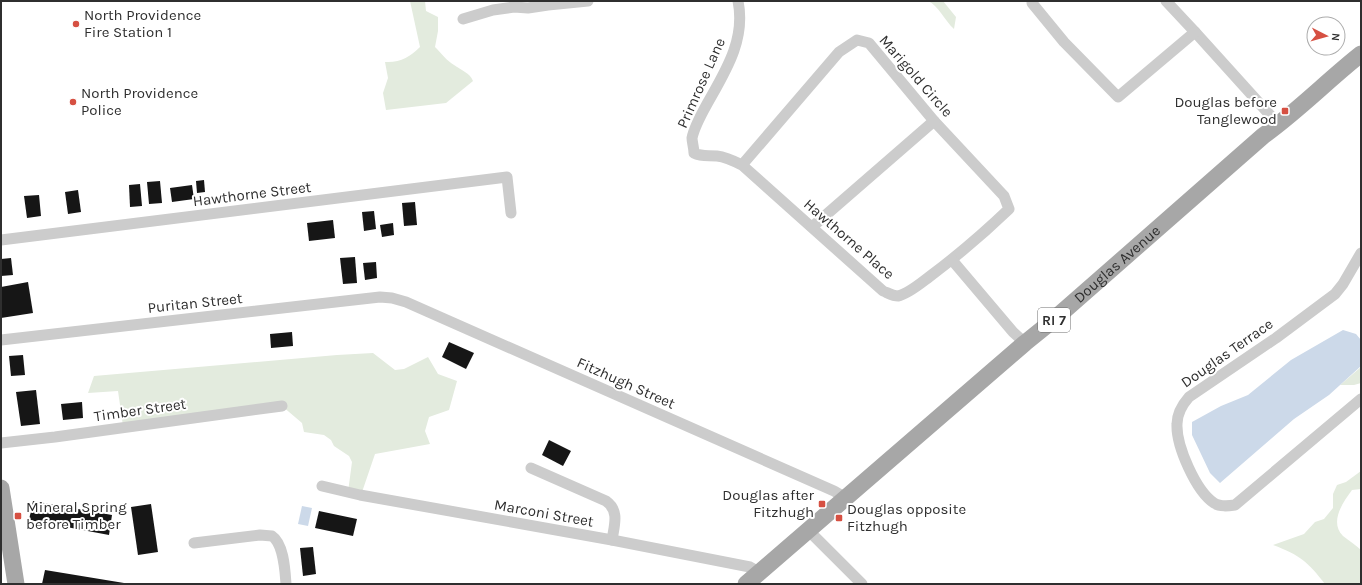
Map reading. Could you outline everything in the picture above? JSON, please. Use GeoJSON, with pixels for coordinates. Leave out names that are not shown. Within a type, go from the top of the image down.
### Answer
{"type":"FeatureCollection","features":[{"type":"Feature","properties":{"kind":"main road","name":"Douglas Avenue"},"geometry":{"type":"LineString","coordinates":[[746,584],[1361,54]]}},
{"type":"Feature","properties":{"kind":"main road"},"geometry":{"type":"LineString","coordinates":[[1,488],[16,584]]}},
{"type":"Feature","properties":{"kind":"street"},"geometry":{"type":"LineString","coordinates":[[463,19],[493,10],[514,7],[528,8],[588,1]]}},
{"type":"Feature","properties":{"kind":"street","name":"Primrose Lane"},"geometry":{"type":"LineString","coordinates":[[694,153],[692,138],[702,113],[728,67],[737,43],[739,26],[738,1]]}},
{"type":"Feature","properties":{"kind":"street"},"geometry":{"type":"LineString","coordinates":[[1166,1],[1278,125]]}},
{"type":"Feature","properties":{"kind":"street"},"geometry":{"type":"LineString","coordinates":[[1032,3],[1064,42],[1118,97],[1195,32]]}},
{"type":"Feature","properties":{"kind":"street","name":"Marigold Circle"},"geometry":{"type":"LineString","coordinates":[[742,165],[839,52],[857,40],[869,43],[934,121],[1004,196],[1009,209],[952,260]]}},
{"type":"Feature","properties":{"kind":"street"},"geometry":{"type":"LineString","coordinates":[[812,226],[934,121]]}},
{"type":"Feature","properties":{"kind":"street","name":"Hawthorne Place"},"geometry":{"type":"LineString","coordinates":[[694,153],[701,156],[717,156],[729,159],[742,165],[883,291],[890,294],[898,296],[913,289],[952,260]]}},
{"type":"Feature","properties":{"kind":"street","name":"Hawthorne Street"},"geometry":{"type":"LineString","coordinates":[[1,240],[507,177],[511,213]]}},
{"type":"Feature","properties":{"kind":"street","name":"Douglas Terrace"},"geometry":{"type":"LineString","coordinates":[[1361,253],[1344,284],[1335,294],[1276,338],[1189,397],[1181,407],[1177,424],[1181,452],[1196,483],[1214,504],[1225,507],[1235,505],[1361,399]]}},
{"type":"Feature","properties":{"kind":"street"},"geometry":{"type":"LineString","coordinates":[[952,260],[1014,332],[1025,342]]}},
{"type":"Feature","properties":{"kind":"street","name":"Puritan Street"},"geometry":{"type":"LineString","coordinates":[[1,340],[380,297],[392,298]]}},
{"type":"Feature","properties":{"kind":"street","name":"Fitzhugh Street"},"geometry":{"type":"LineString","coordinates":[[392,298],[406,302],[834,491],[846,498]]}},
{"type":"Feature","properties":{"kind":"street","name":"Timber Street"},"geometry":{"type":"LineString","coordinates":[[1,443],[282,406]]}},
{"type":"Feature","properties":{"kind":"street"},"geometry":{"type":"LineString","coordinates":[[531,468],[612,506],[615,514],[612,540]]}},
{"type":"Feature","properties":{"kind":"street","name":"Marconi Street"},"geometry":{"type":"LineString","coordinates":[[322,486],[360,495],[612,540],[750,567],[759,572]]}},
{"type":"Feature","properties":{"kind":"street"},"geometry":{"type":"LineString","coordinates":[[808,530],[862,584]]}},
{"type":"Feature","properties":{"kind":"street"},"geometry":{"type":"LineString","coordinates":[[194,543],[260,535],[272,536],[278,542],[281,550],[286,584]]}},
{"type":"Feature","properties":{"kind":"shaded area"},"geometry":{"type":"Polygon","coordinates":[[[410,1],[425,1],[426,11],[438,17],[438,31],[435,47],[449,61],[468,74],[473,81],[446,103],[386,110],[383,93],[388,78],[385,62],[404,59],[420,47],[410,1]]]}},
{"type":"Feature","properties":{"kind":"shaded area"},"geometry":{"type":"Polygon","coordinates":[[[928,1],[943,1],[956,17],[954,29],[935,6],[928,1]]]}},
{"type":"Feature","properties":{"kind":"shaded area"},"geometry":{"type":"Polygon","coordinates":[[[373,353],[395,370],[404,369],[428,357],[438,374],[457,381],[449,410],[429,417],[425,431],[430,444],[375,454],[361,495],[348,492],[352,462],[349,456],[334,446],[331,440],[324,435],[304,432],[302,423],[282,406],[123,426],[118,391],[88,393],[94,376],[373,353]]]}},
{"type":"Feature","properties":{"kind":"shaded area"},"geometry":{"type":"Polygon","coordinates":[[[1361,367],[1361,383],[1354,385],[1340,385],[1361,367]]]}},
{"type":"Feature","properties":{"kind":"shaded area"},"geometry":{"type":"Polygon","coordinates":[[[1361,471],[1361,489],[1352,490],[1348,495],[1339,512],[1337,525],[1343,536],[1361,550],[1361,584],[1325,584],[1314,570],[1303,560],[1290,552],[1273,545],[1304,534],[1315,522],[1324,519],[1333,508],[1333,494],[1337,485],[1346,482],[1361,471]]]}},
{"type":"Feature","properties":{"kind":"water"},"geometry":{"type":"Polygon","coordinates":[[[1343,330],[1356,334],[1361,340],[1361,366],[1329,395],[1294,419],[1220,483],[1210,473],[1192,435],[1192,422],[1221,406],[1248,395],[1291,360],[1343,330]]]}},
{"type":"Feature","properties":{"kind":"water"},"geometry":{"type":"Polygon","coordinates":[[[302,506],[312,508],[308,526],[298,524],[302,506]]]}},
{"type":"Feature","properties":{"kind":"building"},"geometry":{"type":"Polygon","coordinates":[[[204,180],[205,192],[197,193],[196,181],[204,180]]]}},
{"type":"Feature","properties":{"kind":"building"},"geometry":{"type":"Polygon","coordinates":[[[160,181],[162,203],[149,204],[147,182],[160,181]]]}},
{"type":"Feature","properties":{"kind":"building"},"geometry":{"type":"Polygon","coordinates":[[[140,184],[142,206],[130,207],[129,185],[140,184]]]}},
{"type":"Feature","properties":{"kind":"building"},"geometry":{"type":"Polygon","coordinates":[[[192,185],[194,199],[172,202],[170,188],[192,185]]]}},
{"type":"Feature","properties":{"kind":"building"},"geometry":{"type":"Polygon","coordinates":[[[78,190],[81,212],[68,214],[65,192],[78,190]]]}},
{"type":"Feature","properties":{"kind":"building"},"geometry":{"type":"Polygon","coordinates":[[[39,195],[41,216],[27,218],[24,196],[39,195]]]}},
{"type":"Feature","properties":{"kind":"building"},"geometry":{"type":"Polygon","coordinates":[[[415,202],[417,225],[404,226],[402,203],[415,202]]]}},
{"type":"Feature","properties":{"kind":"building"},"geometry":{"type":"Polygon","coordinates":[[[374,211],[376,229],[364,231],[362,212],[374,211]]]}},
{"type":"Feature","properties":{"kind":"building"},"geometry":{"type":"Polygon","coordinates":[[[333,220],[335,238],[309,241],[307,223],[333,220]]]}},
{"type":"Feature","properties":{"kind":"building"},"geometry":{"type":"Polygon","coordinates":[[[393,223],[394,235],[382,237],[380,225],[393,223]]]}},
{"type":"Feature","properties":{"kind":"building"},"geometry":{"type":"Polygon","coordinates":[[[355,257],[357,283],[343,284],[340,258],[355,257]]]}},
{"type":"Feature","properties":{"kind":"building"},"geometry":{"type":"Polygon","coordinates":[[[11,258],[13,275],[1,276],[1,259],[11,258]]]}},
{"type":"Feature","properties":{"kind":"building"},"geometry":{"type":"Polygon","coordinates":[[[376,262],[377,278],[365,280],[363,263],[376,262]]]}},
{"type":"Feature","properties":{"kind":"building"},"geometry":{"type":"Polygon","coordinates":[[[28,282],[33,313],[1,318],[1,287],[28,282]]]}},
{"type":"Feature","properties":{"kind":"building"},"geometry":{"type":"Polygon","coordinates":[[[292,332],[293,346],[271,348],[270,334],[292,332]]]}},
{"type":"Feature","properties":{"kind":"building"},"geometry":{"type":"Polygon","coordinates":[[[449,342],[474,353],[466,369],[442,357],[449,342]]]}},
{"type":"Feature","properties":{"kind":"building"},"geometry":{"type":"Polygon","coordinates":[[[23,355],[25,375],[11,376],[9,356],[23,355]]]}},
{"type":"Feature","properties":{"kind":"building"},"geometry":{"type":"Polygon","coordinates":[[[36,390],[40,424],[21,426],[16,392],[36,390]]]}},
{"type":"Feature","properties":{"kind":"building"},"geometry":{"type":"Polygon","coordinates":[[[82,402],[83,418],[63,420],[61,404],[82,402]]]}},
{"type":"Feature","properties":{"kind":"building"},"geometry":{"type":"Polygon","coordinates":[[[549,440],[571,451],[563,466],[542,455],[549,440]]]}},
{"type":"Feature","properties":{"kind":"building"},"geometry":{"type":"Polygon","coordinates":[[[33,501],[112,515],[109,535],[29,520],[33,501]]]}},
{"type":"Feature","properties":{"kind":"building"},"geometry":{"type":"Polygon","coordinates":[[[151,504],[158,552],[138,555],[131,507],[151,504]]]}},
{"type":"Feature","properties":{"kind":"building"},"geometry":{"type":"Polygon","coordinates":[[[319,511],[357,519],[353,536],[315,528],[319,511]]]}},
{"type":"Feature","properties":{"kind":"building"},"geometry":{"type":"Polygon","coordinates":[[[313,547],[316,574],[303,576],[300,548],[313,547]]]}},
{"type":"Feature","properties":{"kind":"building"},"geometry":{"type":"Polygon","coordinates":[[[45,570],[124,583],[124,584],[42,584],[45,570]]]}},
{"type":"Feature","properties":{"kind":"place","name":"North Providence Fire Station 1"},"geometry":{"type":"Point","coordinates":[76,24]}},
{"type":"Feature","properties":{"kind":"place","name":"North Providence Police"},"geometry":{"type":"Point","coordinates":[73,102]}},
{"type":"Feature","properties":{"kind":"place","name":"Douglas before Tanglewood"},"geometry":{"type":"Point","coordinates":[1285,111]}},
{"type":"Feature","properties":{"kind":"place","name":"Douglas after Fitzhugh"},"geometry":{"type":"Point","coordinates":[822,504]}},
{"type":"Feature","properties":{"kind":"place","name":"Mineral Spring before Timber"},"geometry":{"type":"Point","coordinates":[18,516]}},
{"type":"Feature","properties":{"kind":"place","name":"Douglas opposite Fitzhugh"},"geometry":{"type":"Point","coordinates":[839,518]}}]}
